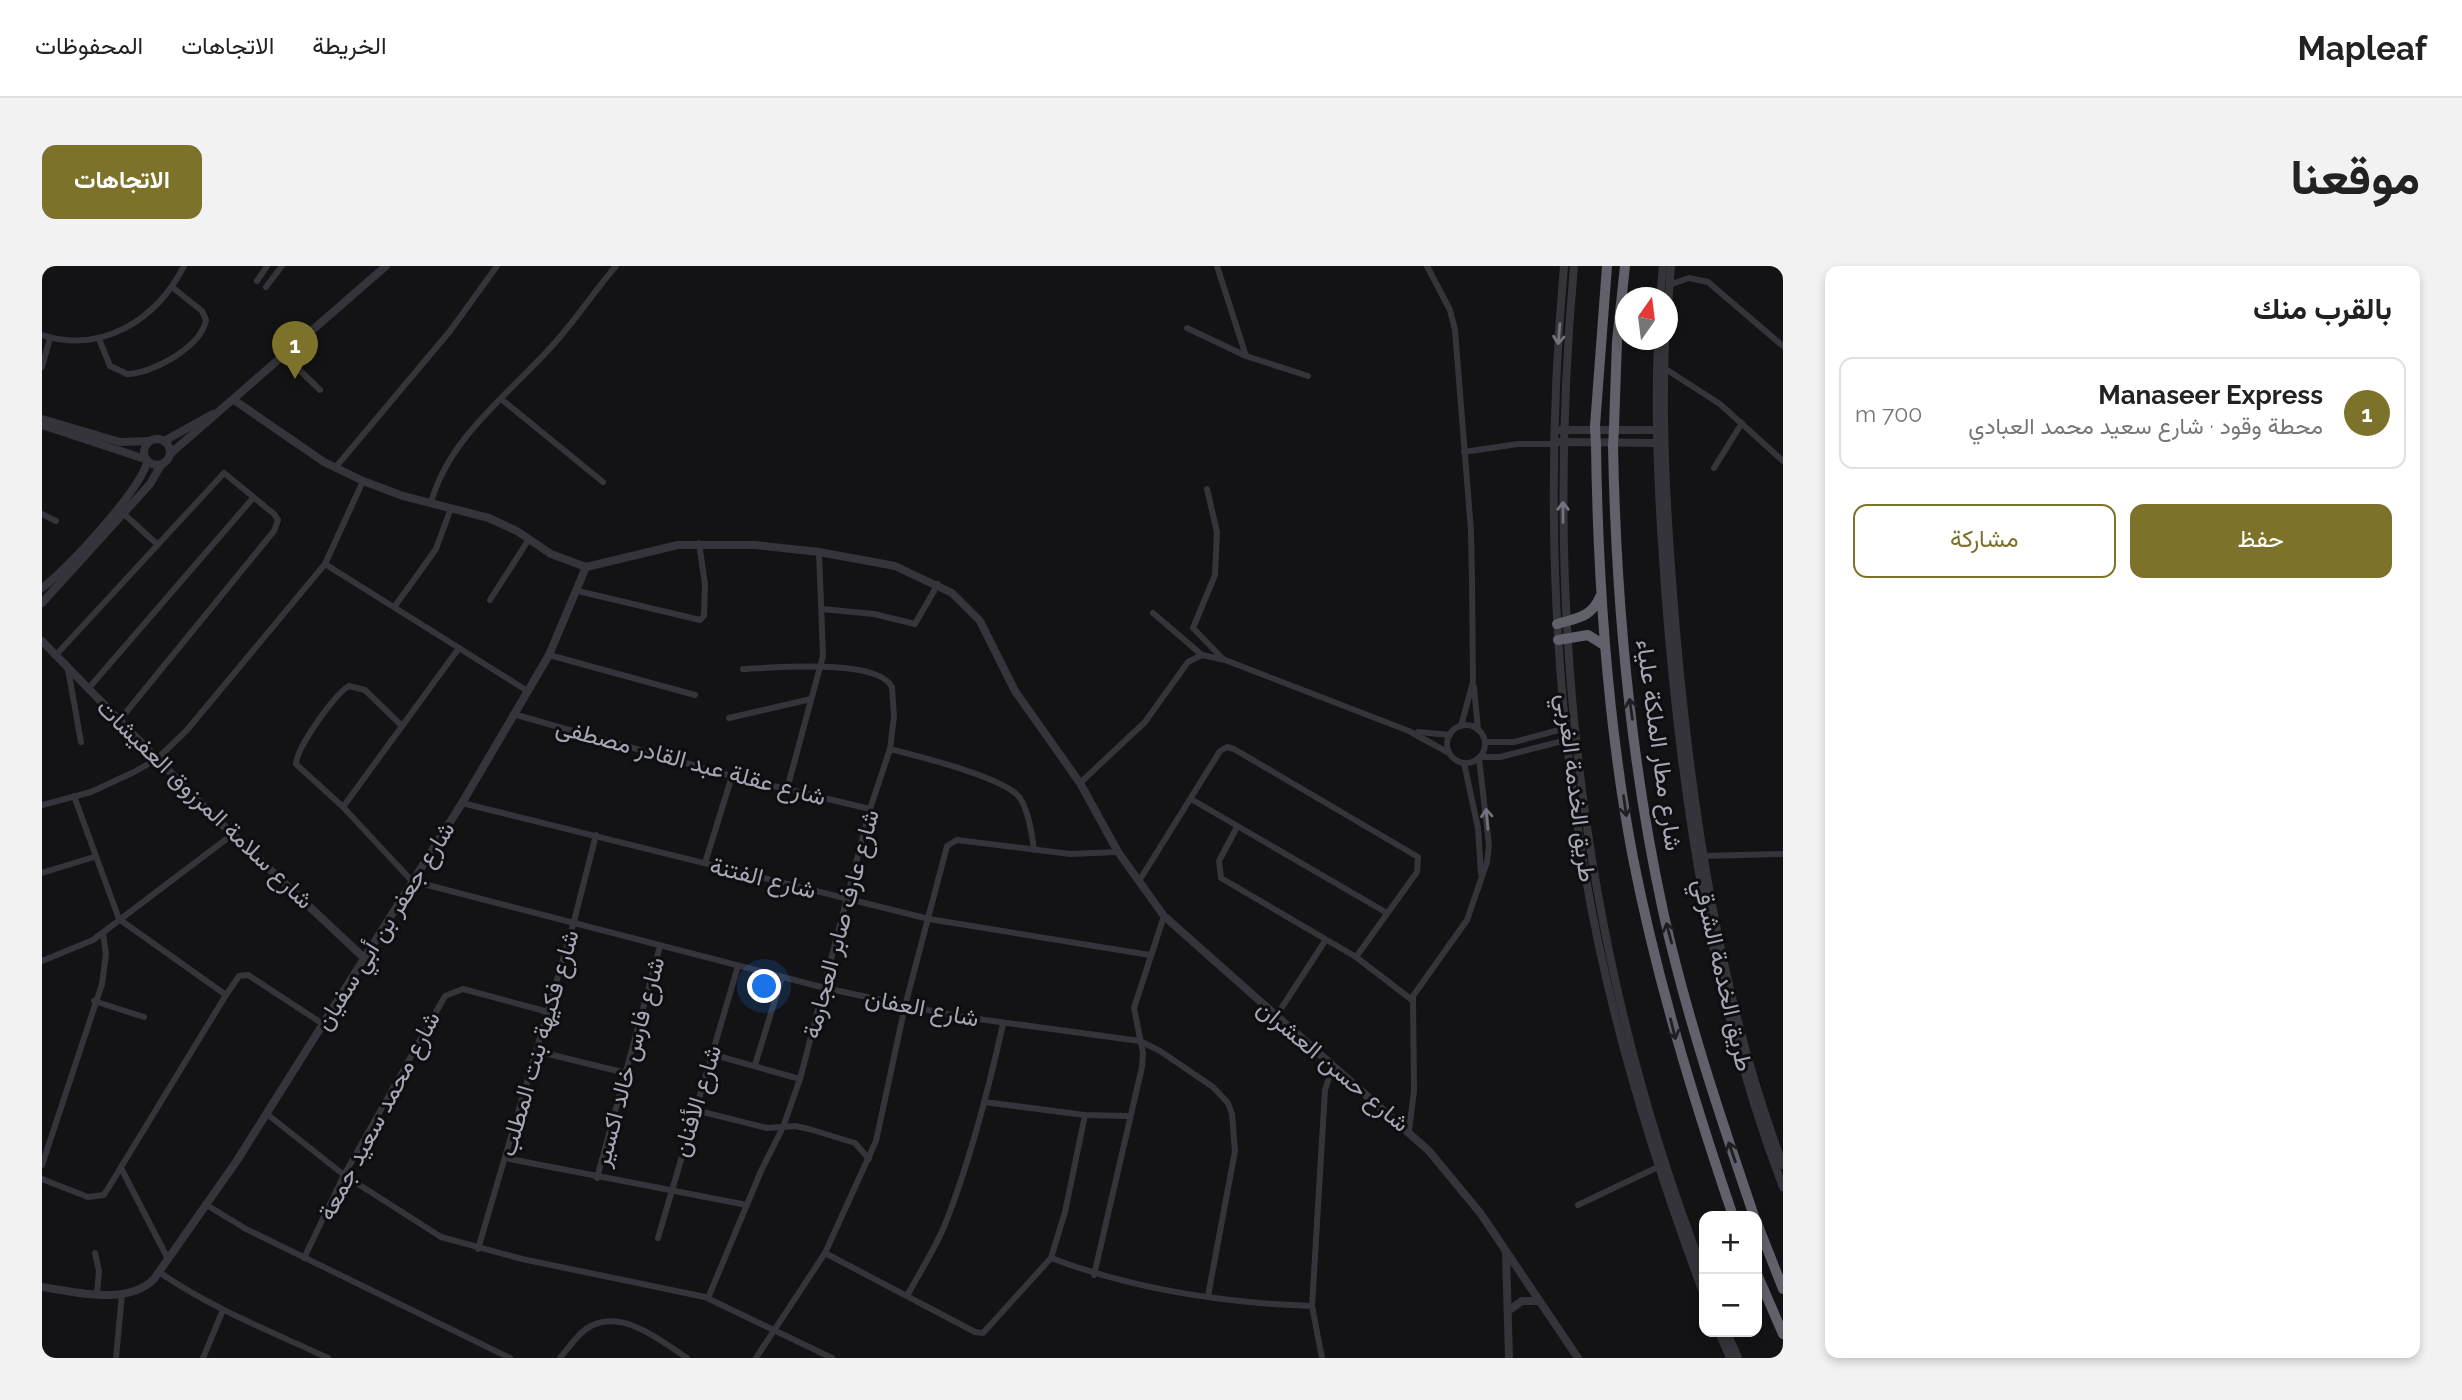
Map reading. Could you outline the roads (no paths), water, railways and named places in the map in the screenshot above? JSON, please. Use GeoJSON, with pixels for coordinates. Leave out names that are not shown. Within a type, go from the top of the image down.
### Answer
{"type":"FeatureCollection","features":[{"type":"Feature","properties":{"kind":"highway","name":"شارع مطار الملكة علياء"},"geometry":{"type":"LineString","coordinates":[[1607,266],[1595,426],[1604,645],[1629,829],[1644,908],[1676,1043],[1731,1211]]}},
{"type":"Feature","properties":{"kind":"highway","name":"شارع مطار الملكة علياء"},"geometry":{"type":"LineString","coordinates":[[1625,266],[1617,341],[1613,446],[1616,554],[1626,676],[1651,855],[1696,1038],[1752,1211]]}},
{"type":"Feature","properties":{"kind":"highway"},"geometry":{"type":"LineString","coordinates":[[1561,622],[1590,613],[1601,595]]}},
{"type":"Feature","properties":{"kind":"highway"},"geometry":{"type":"LineString","coordinates":[[1562,638],[1588,635],[1604,645]]}},
{"type":"Feature","properties":{"kind":"highway"},"geometry":{"type":"LineString","coordinates":[[1762,1236],[1783,1289]]}},
{"type":"Feature","properties":{"kind":"highway"},"geometry":{"type":"LineString","coordinates":[[1762,1286],[1783,1334]]}},
{"type":"Feature","properties":{"kind":"street"},"geometry":{"type":"LineString","coordinates":[[42,335],[70,341],[99,339],[119,333],[145,316],[172,287],[184,266]]}},
{"type":"Feature","properties":{"kind":"street"},"geometry":{"type":"LineString","coordinates":[[257,281],[267,266]]}},
{"type":"Feature","properties":{"kind":"street"},"geometry":{"type":"LineString","coordinates":[[266,287],[282,266]]}},
{"type":"Feature","properties":{"kind":"street"},"geometry":{"type":"LineString","coordinates":[[42,603],[150,484],[170,454],[386,266]]}},
{"type":"Feature","properties":{"kind":"street"},"geometry":{"type":"LineString","coordinates":[[335,468],[450,331],[496,266]]}},
{"type":"Feature","properties":{"kind":"street"},"geometry":{"type":"LineString","coordinates":[[431,503],[444,468],[501,399],[558,339],[616,266]]}},
{"type":"Feature","properties":{"kind":"street"},"geometry":{"type":"LineString","coordinates":[[1217,266],[1246,356]]}},
{"type":"Feature","properties":{"kind":"street"},"geometry":{"type":"LineString","coordinates":[[1409,1130],[1413,1091],[1412,1000],[1468,919],[1489,845],[1480,757],[1485,742],[1478,730],[1472,682],[1471,531],[1455,330],[1450,310],[1427,266]]}},
{"type":"Feature","properties":{"kind":"street","name":"طريق الخدمة الغربي"},"geometry":{"type":"LineString","coordinates":[[1564,266],[1553,444],[1566,728],[1571,739],[1591,868],[1632,1049],[1699,1279]]}},
{"type":"Feature","properties":{"kind":"street","name":"طريق الخدمة الغربي"},"geometry":{"type":"LineString","coordinates":[[1561,622],[1563,429],[1574,266]]}},
{"type":"Feature","properties":{"kind":"street"},"geometry":{"type":"LineString","coordinates":[[1661,287],[1663,266]]}},
{"type":"Feature","properties":{"kind":"street"},"geometry":{"type":"LineString","coordinates":[[1671,266],[1669,285],[1689,278],[1708,282],[1783,346]]}},
{"type":"Feature","properties":{"kind":"street"},"geometry":{"type":"LineString","coordinates":[[99,339],[110,366],[127,374],[154,367],[175,355],[203,329],[206,320],[202,311],[172,287]]}},
{"type":"Feature","properties":{"kind":"street"},"geometry":{"type":"LineString","coordinates":[[1187,328],[1246,356],[1308,376]]}},
{"type":"Feature","properties":{"kind":"street"},"geometry":{"type":"LineString","coordinates":[[42,367],[50,338]]}},
{"type":"Feature","properties":{"kind":"street","name":"طريق الخدمة الشرقي"},"geometry":{"type":"LineString","coordinates":[[1658,350],[1658,443],[1685,737],[1699,856],[1721,982],[1746,1073],[1783,1187]]}},
{"type":"Feature","properties":{"kind":"street","name":"طريق الخدمة الشرقي"},"geometry":{"type":"LineString","coordinates":[[1658,430],[1665,350]]}},
{"type":"Feature","properties":{"kind":"street"},"geometry":{"type":"LineString","coordinates":[[285,356],[320,390]]}},
{"type":"Feature","properties":{"kind":"street"},"geometry":{"type":"LineString","coordinates":[[1664,368],[1706,394],[1783,460]]}},
{"type":"Feature","properties":{"kind":"street"},"geometry":{"type":"LineString","coordinates":[[501,399],[603,482]]}},
{"type":"Feature","properties":{"kind":"street"},"geometry":{"type":"LineString","coordinates":[[234,400],[264,424],[335,468],[363,481],[489,518],[551,554],[586,567]]}},
{"type":"Feature","properties":{"kind":"street"},"geometry":{"type":"LineString","coordinates":[[42,419],[120,442],[164,441],[222,409]]}},
{"type":"Feature","properties":{"kind":"street"},"geometry":{"type":"LineString","coordinates":[[1714,468],[1742,423]]}},
{"type":"Feature","properties":{"kind":"street"},"geometry":{"type":"LineString","coordinates":[[42,425],[161,465]]}},
{"type":"Feature","properties":{"kind":"street"},"geometry":{"type":"LineString","coordinates":[[1553,430],[1658,430]]}},
{"type":"Feature","properties":{"kind":"street"},"geometry":{"type":"LineString","coordinates":[[42,588],[122,503],[143,476],[146,461],[144,452],[149,441]]}},
{"type":"Feature","properties":{"kind":"street"},"geometry":{"type":"LineString","coordinates":[[164,441],[170,454]]}},
{"type":"Feature","properties":{"kind":"street"},"geometry":{"type":"LineString","coordinates":[[1464,452],[1518,444],[1658,443]]}},
{"type":"Feature","properties":{"kind":"street"},"geometry":{"type":"LineString","coordinates":[[55,656],[224,473],[277,516],[274,531],[119,721]]}},
{"type":"Feature","properties":{"kind":"street"},"geometry":{"type":"LineString","coordinates":[[42,804],[111,783],[157,759],[215,699],[325,564],[363,481]]}},
{"type":"Feature","properties":{"kind":"street"},"geometry":{"type":"LineString","coordinates":[[1207,489],[1217,532],[1215,575],[1193,628],[1225,660]]}},
{"type":"Feature","properties":{"kind":"street"},"geometry":{"type":"LineString","coordinates":[[88,689],[253,498]]}},
{"type":"Feature","properties":{"kind":"street"},"geometry":{"type":"LineString","coordinates":[[395,606],[436,549],[451,508]]}},
{"type":"Feature","properties":{"kind":"street"},"geometry":{"type":"LineString","coordinates":[[42,514],[56,521]]}},
{"type":"Feature","properties":{"kind":"street"},"geometry":{"type":"LineString","coordinates":[[124,514],[158,545]]}},
{"type":"Feature","properties":{"kind":"street"},"geometry":{"type":"LineString","coordinates":[[489,600],[529,539]]}},
{"type":"Feature","properties":{"kind":"street"},"geometry":{"type":"LineString","coordinates":[[578,591],[700,620],[704,617],[705,584],[699,543]]}},
{"type":"Feature","properties":{"kind":"street","name":"شارع حسن العشران"},"geometry":{"type":"LineString","coordinates":[[586,567],[678,545],[699,543],[755,545],[819,552],[895,566],[939,584],[972,610],[1021,700],[1080,783],[1118,852],[1164,916],[1275,1018],[1409,1130],[1452,1177],[1578,1358]]}},
{"type":"Feature","properties":{"kind":"street"},"geometry":{"type":"LineString","coordinates":[[787,789],[821,666],[825,639],[819,552]]}},
{"type":"Feature","properties":{"kind":"street"},"geometry":{"type":"LineString","coordinates":[[325,564],[526,690]]}},
{"type":"Feature","properties":{"kind":"street","name":"شارع جعفر بن أبي سفيان"},"geometry":{"type":"LineString","coordinates":[[122,1294],[141,1290],[159,1272],[267,1114],[462,803],[549,655],[586,567]]}},
{"type":"Feature","properties":{"kind":"street"},"geometry":{"type":"LineString","coordinates":[[822,609],[874,614],[915,624],[939,584]]}},
{"type":"Feature","properties":{"kind":"street"},"geometry":{"type":"LineString","coordinates":[[1153,613],[1202,655],[1225,660],[1409,730],[1464,763],[1478,828],[1481,880]]}},
{"type":"Feature","properties":{"kind":"street","name":"طريق الخدمة الغربي"},"geometry":{"type":"LineString","coordinates":[[1562,638],[1586,882],[1626,1052],[1660,1166],[1699,1260]]}},
{"type":"Feature","properties":{"kind":"street","name":"شارع سلامة المرزوق العفيشات"},"geometry":{"type":"LineString","coordinates":[[44,645],[233,834],[363,957]]}},
{"type":"Feature","properties":{"kind":"street"},"geometry":{"type":"LineString","coordinates":[[343,807],[459,648]]}},
{"type":"Feature","properties":{"kind":"street"},"geometry":{"type":"LineString","coordinates":[[549,655],[695,695]]}},
{"type":"Feature","properties":{"kind":"street"},"geometry":{"type":"LineString","coordinates":[[1080,783],[1145,722],[1188,662],[1202,655]]}},
{"type":"Feature","properties":{"kind":"street","name":"شارع عارف صابر العجارمة"},"geometry":{"type":"LineString","coordinates":[[708,1298],[783,1127],[800,1079],[870,808],[890,748],[894,709],[891,683],[875,674],[821,666],[743,668]]}},
{"type":"Feature","properties":{"kind":"street"},"geometry":{"type":"LineString","coordinates":[[68,669],[81,742]]}},
{"type":"Feature","properties":{"kind":"street"},"geometry":{"type":"LineString","coordinates":[[1409,730],[1450,735],[1461,726],[1472,682]]}},
{"type":"Feature","properties":{"kind":"street"},"geometry":{"type":"LineString","coordinates":[[402,726],[365,690],[354,686],[344,689],[300,748],[296,761],[301,771],[343,807],[412,881]]}},
{"type":"Feature","properties":{"kind":"street"},"geometry":{"type":"LineString","coordinates":[[729,718],[811,699]]}},
{"type":"Feature","properties":{"kind":"street","name":"شارع عقلة عبد القادر مصطفى"},"geometry":{"type":"LineString","coordinates":[[513,714],[732,776],[870,808]]}},
{"type":"Feature","properties":{"kind":"street"},"geometry":{"type":"LineString","coordinates":[[1461,726],[1478,730]]}},
{"type":"Feature","properties":{"kind":"street"},"geometry":{"type":"LineString","coordinates":[[1485,742],[1508,743],[1566,728]]}},
{"type":"Feature","properties":{"kind":"street"},"geometry":{"type":"LineString","coordinates":[[1450,735],[1450,753]]}},
{"type":"Feature","properties":{"kind":"street"},"geometry":{"type":"LineString","coordinates":[[1464,763],[1480,757],[1500,757],[1571,739]]}},
{"type":"Feature","properties":{"kind":"street"},"geometry":{"type":"LineString","coordinates":[[1139,881],[1220,751],[1230,747],[1418,857],[1417,872],[1356,957]]}},
{"type":"Feature","properties":{"kind":"street"},"geometry":{"type":"LineString","coordinates":[[890,748],[941,762],[1014,791],[1023,804],[1034,850]]}},
{"type":"Feature","properties":{"kind":"street"},"geometry":{"type":"LineString","coordinates":[[705,863],[732,776]]}},
{"type":"Feature","properties":{"kind":"street"},"geometry":{"type":"LineString","coordinates":[[74,796],[94,857],[119,919],[226,995]]}},
{"type":"Feature","properties":{"kind":"street"},"geometry":{"type":"LineString","coordinates":[[1191,799],[1387,914]]}},
{"type":"Feature","properties":{"kind":"street","name":"شارع الفتنة"},"geometry":{"type":"LineString","coordinates":[[462,803],[929,919],[1150,956]]}},
{"type":"Feature","properties":{"kind":"street"},"geometry":{"type":"LineString","coordinates":[[1237,827],[1219,861],[1221,878],[1356,957],[1412,1000]]}},
{"type":"Feature","properties":{"kind":"street"},"geometry":{"type":"LineString","coordinates":[[42,961],[71,951],[103,933],[233,834]]}},
{"type":"Feature","properties":{"kind":"street","name":"شارع فكيهة بنت المطلب"},"geometry":{"type":"LineString","coordinates":[[478,1249],[573,925],[596,835]]}},
{"type":"Feature","properties":{"kind":"street"},"geometry":{"type":"LineString","coordinates":[[756,1358],[825,1253],[869,1159],[882,1120],[905,1006],[945,852],[952,842],[964,840],[1084,854],[1118,852]]}},
{"type":"Feature","properties":{"kind":"street"},"geometry":{"type":"LineString","coordinates":[[1699,856],[1783,854]]}},
{"type":"Feature","properties":{"kind":"street","name":"طريق الخدمة الشرقي"},"geometry":{"type":"LineString","coordinates":[[1699,856],[1728,980],[1783,1165]]}},
{"type":"Feature","properties":{"kind":"street"},"geometry":{"type":"LineString","coordinates":[[42,873],[94,857]]}},
{"type":"Feature","properties":{"kind":"street","name":"شارع العفان"},"geometry":{"type":"LineString","coordinates":[[412,881],[573,925],[905,1006],[1003,1024],[1140,1041],[1213,1087],[1228,1103],[1232,1114],[1235,1151],[1208,1296]]}},
{"type":"Feature","properties":{"kind":"street"},"geometry":{"type":"LineString","coordinates":[[1094,1275],[1142,1067],[1134,1008],[1164,916]]}},
{"type":"Feature","properties":{"kind":"street"},"geometry":{"type":"LineString","coordinates":[[42,1165],[106,964],[103,933]]}},
{"type":"Feature","properties":{"kind":"street"},"geometry":{"type":"LineString","coordinates":[[1275,1018],[1325,941]]}},
{"type":"Feature","properties":{"kind":"street","name":"شارع فارس خالد اكسير"},"geometry":{"type":"LineString","coordinates":[[597,1178],[660,946]]}},
{"type":"Feature","properties":{"kind":"street","name":"شارع الأفنان"},"geometry":{"type":"LineString","coordinates":[[658,1238],[738,966]]}},
{"type":"Feature","properties":{"kind":"street"},"geometry":{"type":"LineString","coordinates":[[42,1179],[96,1198],[107,1192],[239,976],[248,975],[323,1024]]}},
{"type":"Feature","properties":{"kind":"street"},"geometry":{"type":"LineString","coordinates":[[755,1065],[782,977]]}},
{"type":"Feature","properties":{"kind":"street","name":"شارع محمد سعيد جمعة"},"geometry":{"type":"LineString","coordinates":[[304,1258],[344,1175],[445,996],[463,989],[548,1012]]}},
{"type":"Feature","properties":{"kind":"street"},"geometry":{"type":"LineString","coordinates":[[94,1001],[144,1017]]}},
{"type":"Feature","properties":{"kind":"street"},"geometry":{"type":"LineString","coordinates":[[908,1294],[943,1230],[984,1102],[1003,1024]]}},
{"type":"Feature","properties":{"kind":"street"},"geometry":{"type":"LineString","coordinates":[[536,1051],[626,1073]]}},
{"type":"Feature","properties":{"kind":"street"},"geometry":{"type":"LineString","coordinates":[[712,1054],[800,1079]]}},
{"type":"Feature","properties":{"kind":"street"},"geometry":{"type":"LineString","coordinates":[[1322,1358],[1312,1306],[1325,1090],[1333,1065]]}},
{"type":"Feature","properties":{"kind":"street"},"geometry":{"type":"LineString","coordinates":[[984,1102],[1085,1115],[1129,1115]]}},
{"type":"Feature","properties":{"kind":"street"},"geometry":{"type":"LineString","coordinates":[[695,1110],[763,1127],[800,1126],[855,1143],[869,1159]]}},
{"type":"Feature","properties":{"kind":"street"},"geometry":{"type":"LineString","coordinates":[[267,1114],[344,1175],[422,1227],[478,1249],[708,1298],[832,1358]]}},
{"type":"Feature","properties":{"kind":"street"},"geometry":{"type":"LineString","coordinates":[[825,1253],[981,1333],[1051,1258],[1065,1212],[1085,1115]]}},
{"type":"Feature","properties":{"kind":"street"},"geometry":{"type":"LineString","coordinates":[[505,1158],[747,1205]]}},
{"type":"Feature","properties":{"kind":"street"},"geometry":{"type":"LineString","coordinates":[[1578,1205],[1660,1166]]}},
{"type":"Feature","properties":{"kind":"street"},"geometry":{"type":"LineString","coordinates":[[121,1168],[168,1259]]}},
{"type":"Feature","properties":{"kind":"street"},"geometry":{"type":"LineString","coordinates":[[205,1204],[246,1230],[510,1358]]}},
{"type":"Feature","properties":{"kind":"street"},"geometry":{"type":"LineString","coordinates":[[1506,1252],[1509,1358]]}},
{"type":"Feature","properties":{"kind":"street"},"geometry":{"type":"LineString","coordinates":[[95,1253],[99,1271],[97,1293]]}},
{"type":"Feature","properties":{"kind":"street"},"geometry":{"type":"LineString","coordinates":[[1051,1258],[1094,1275],[1208,1296],[1312,1306]]}},
{"type":"Feature","properties":{"kind":"street"},"geometry":{"type":"LineString","coordinates":[[159,1272],[187,1292],[328,1358]]}},
{"type":"Feature","properties":{"kind":"street"},"geometry":{"type":"LineString","coordinates":[[42,1287],[122,1294],[116,1358]]}},
{"type":"Feature","properties":{"kind":"street"},"geometry":{"type":"LineString","coordinates":[[1508,1311],[1522,1301],[1538,1301]]}},
{"type":"Feature","properties":{"kind":"street"},"geometry":{"type":"LineString","coordinates":[[203,1358],[223,1310]]}},
{"type":"Feature","properties":{"kind":"street"},"geometry":{"type":"LineString","coordinates":[[560,1358],[584,1330],[596,1324],[614,1321],[638,1328],[687,1358]]}},
{"type":"Feature","properties":{"kind":"street"},"geometry":{"type":"LineString","coordinates":[[1721,1337],[1730,1358]]}},
{"type":"Feature","properties":{"kind":"street"},"geometry":{"type":"LineString","coordinates":[[1729,1337],[1738,1358]]}},
{"type":"Feature","properties":{"kind":"place","name":"Manaseer Express"},"geometry":{"type":"Point","coordinates":[295,379]}}]}
